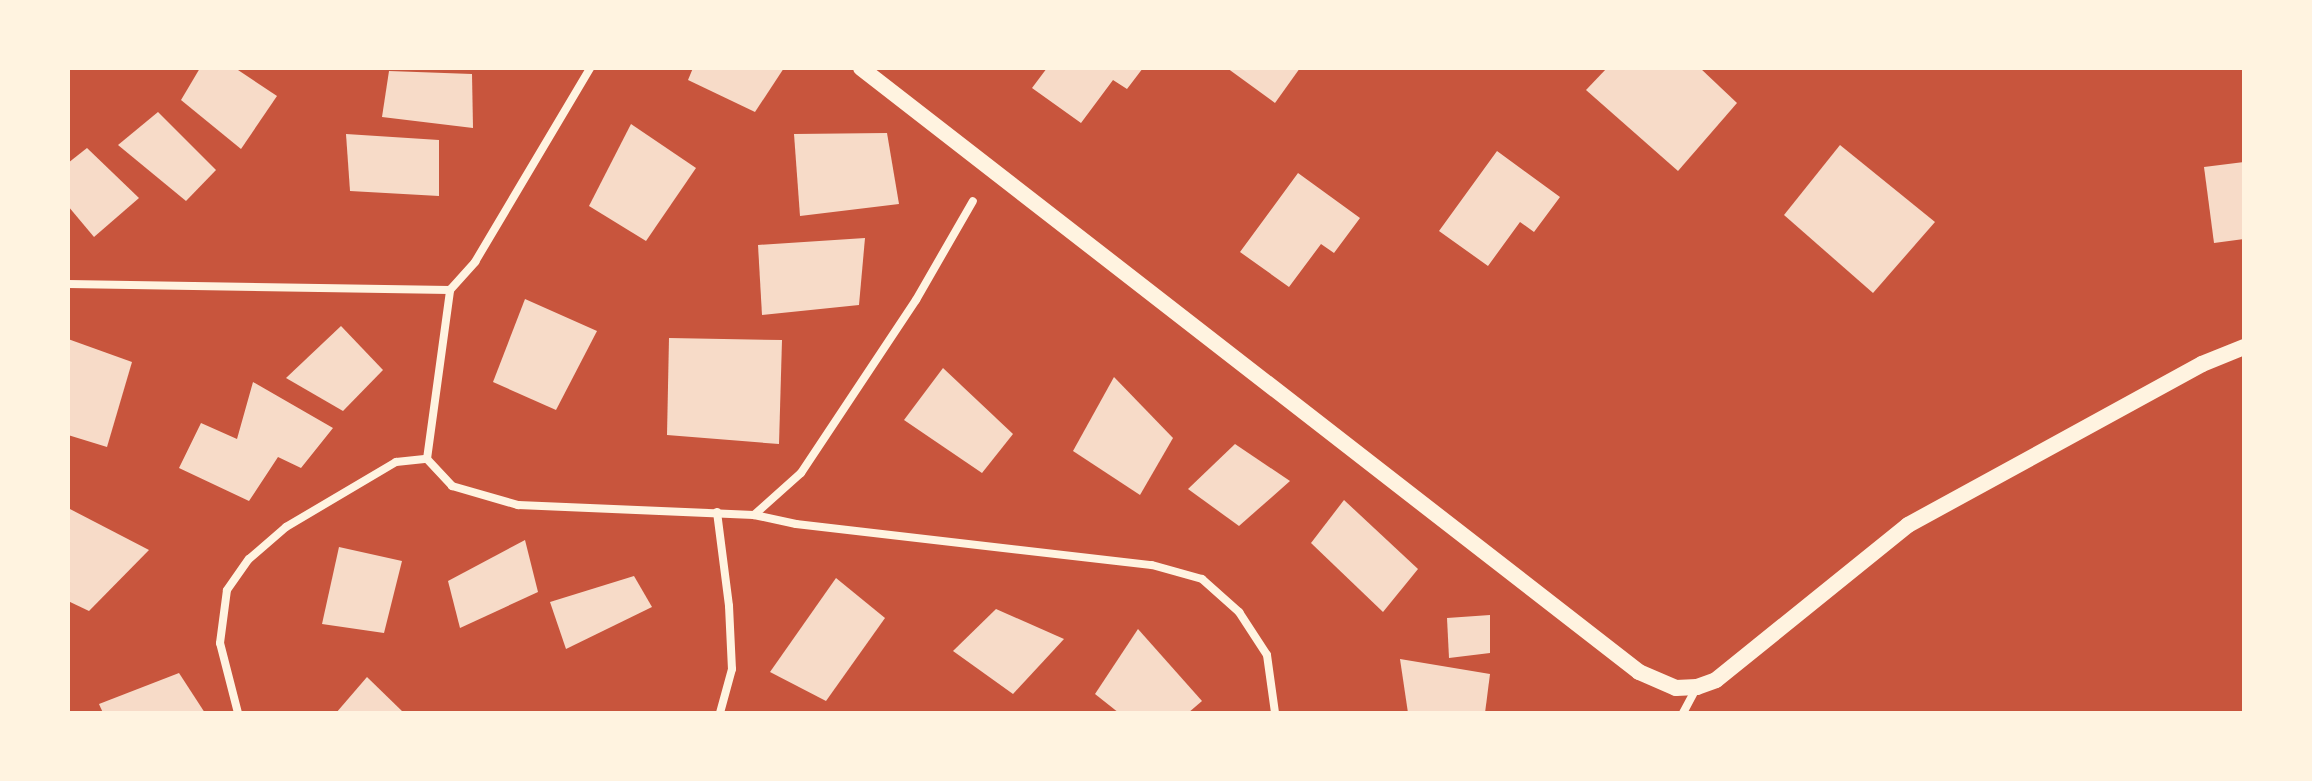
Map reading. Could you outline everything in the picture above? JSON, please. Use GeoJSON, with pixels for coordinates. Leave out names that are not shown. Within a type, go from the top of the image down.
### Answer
{"type":"FeatureCollection","features":[{"type":"Feature","properties":{"kind":"main road"},"geometry":{"type":"LineString","coordinates":[[861,68],[1639,672],[1676,688],[1697,687],[1716,680],[1908,525],[2202,364],[2244,347]]}},
{"type":"Feature","properties":{"kind":"street"},"geometry":{"type":"LineString","coordinates":[[427,459],[450,290],[475,262],[590,68]]}},
{"type":"Feature","properties":{"kind":"street"},"geometry":{"type":"LineString","coordinates":[[754,515],[801,473],[916,300],[973,201]]}},
{"type":"Feature","properties":{"kind":"street"},"geometry":{"type":"LineString","coordinates":[[68,284],[450,290]]}},
{"type":"Feature","properties":{"kind":"street"},"geometry":{"type":"LineString","coordinates":[[427,459],[452,486],[518,505],[754,515],[796,524],[1152,565],[1202,579],[1239,612],[1267,655],[1275,713]]}},
{"type":"Feature","properties":{"kind":"street"},"geometry":{"type":"LineString","coordinates":[[238,713],[220,643],[227,590],[249,559],[286,527],[335,495],[396,462],[427,459]]}},
{"type":"Feature","properties":{"kind":"street"},"geometry":{"type":"LineString","coordinates":[[717,512],[729,606],[732,669],[720,713]]}},
{"type":"Feature","properties":{"kind":"street"},"geometry":{"type":"LineString","coordinates":[[1683,713],[1697,687]]}},
{"type":"Feature","properties":{"kind":"building"},"geometry":{"type":"Polygon","coordinates":[[[200,68],[235,68],[277,96],[241,149],[181,100],[200,68]]]}},
{"type":"Feature","properties":{"kind":"building"},"geometry":{"type":"Polygon","coordinates":[[[693,68],[784,68],[755,112],[688,80],[693,68]]]}},
{"type":"Feature","properties":{"kind":"building"},"geometry":{"type":"Polygon","coordinates":[[[1047,68],[1143,68],[1127,89],[1113,80],[1081,123],[1032,88],[1047,68]]]}},
{"type":"Feature","properties":{"kind":"building"},"geometry":{"type":"Polygon","coordinates":[[[1227,68],[1300,68],[1275,103],[1227,68]]]}},
{"type":"Feature","properties":{"kind":"building"},"geometry":{"type":"Polygon","coordinates":[[[1607,68],[1700,68],[1737,103],[1678,171],[1586,90],[1607,68]]]}},
{"type":"Feature","properties":{"kind":"building"},"geometry":{"type":"Polygon","coordinates":[[[389,71],[472,74],[473,128],[382,117],[389,71]]]}},
{"type":"Feature","properties":{"kind":"building"},"geometry":{"type":"Polygon","coordinates":[[[158,112],[216,170],[186,201],[118,145],[158,112]]]}},
{"type":"Feature","properties":{"kind":"building"},"geometry":{"type":"Polygon","coordinates":[[[631,124],[696,168],[646,241],[589,206],[631,124]]]}},
{"type":"Feature","properties":{"kind":"building"},"geometry":{"type":"Polygon","coordinates":[[[887,133],[899,204],[800,216],[794,134],[887,133]]]}},
{"type":"Feature","properties":{"kind":"building"},"geometry":{"type":"Polygon","coordinates":[[[346,134],[439,140],[439,196],[350,191],[346,134]]]}},
{"type":"Feature","properties":{"kind":"building"},"geometry":{"type":"Polygon","coordinates":[[[1840,145],[1935,222],[1873,293],[1784,215],[1840,145]]]}},
{"type":"Feature","properties":{"kind":"building"},"geometry":{"type":"Polygon","coordinates":[[[87,148],[139,198],[94,237],[68,206],[68,163],[87,148]]]}},
{"type":"Feature","properties":{"kind":"building"},"geometry":{"type":"Polygon","coordinates":[[[1497,151],[1560,197],[1534,232],[1520,222],[1488,266],[1439,231],[1497,151]]]}},
{"type":"Feature","properties":{"kind":"building"},"geometry":{"type":"Polygon","coordinates":[[[2244,162],[2244,239],[2214,243],[2204,167],[2244,162]]]}},
{"type":"Feature","properties":{"kind":"building"},"geometry":{"type":"Polygon","coordinates":[[[1298,173],[1360,218],[1334,253],[1321,244],[1289,287],[1240,252],[1298,173]]]}},
{"type":"Feature","properties":{"kind":"building"},"geometry":{"type":"Polygon","coordinates":[[[865,238],[859,305],[762,315],[758,245],[865,238]]]}},
{"type":"Feature","properties":{"kind":"building"},"geometry":{"type":"Polygon","coordinates":[[[525,299],[597,331],[556,410],[493,382],[525,299]]]}},
{"type":"Feature","properties":{"kind":"building"},"geometry":{"type":"Polygon","coordinates":[[[341,326],[383,370],[343,411],[286,378],[341,326]]]}},
{"type":"Feature","properties":{"kind":"building"},"geometry":{"type":"Polygon","coordinates":[[[669,338],[782,340],[779,444],[667,435],[669,338]]]}},
{"type":"Feature","properties":{"kind":"building"},"geometry":{"type":"Polygon","coordinates":[[[68,339],[132,362],[107,447],[68,435],[68,339]]]}},
{"type":"Feature","properties":{"kind":"building"},"geometry":{"type":"Polygon","coordinates":[[[943,368],[1013,434],[982,473],[904,420],[943,368]]]}},
{"type":"Feature","properties":{"kind":"building"},"geometry":{"type":"Polygon","coordinates":[[[1114,377],[1173,438],[1140,495],[1073,451],[1114,377]]]}},
{"type":"Feature","properties":{"kind":"building"},"geometry":{"type":"Polygon","coordinates":[[[253,382],[333,428],[301,468],[278,457],[249,501],[179,468],[201,423],[237,439],[253,382]]]}},
{"type":"Feature","properties":{"kind":"building"},"geometry":{"type":"Polygon","coordinates":[[[1235,444],[1290,481],[1239,526],[1188,489],[1235,444]]]}},
{"type":"Feature","properties":{"kind":"building"},"geometry":{"type":"Polygon","coordinates":[[[1344,500],[1418,569],[1383,612],[1311,543],[1344,500]]]}},
{"type":"Feature","properties":{"kind":"building"},"geometry":{"type":"Polygon","coordinates":[[[68,508],[149,550],[89,611],[68,601],[68,508]]]}},
{"type":"Feature","properties":{"kind":"building"},"geometry":{"type":"Polygon","coordinates":[[[525,540],[538,592],[460,628],[448,581],[525,540]]]}},
{"type":"Feature","properties":{"kind":"building"},"geometry":{"type":"Polygon","coordinates":[[[339,547],[402,561],[384,633],[322,624],[339,547]]]}},
{"type":"Feature","properties":{"kind":"building"},"geometry":{"type":"Polygon","coordinates":[[[634,576],[652,607],[566,649],[550,602],[634,576]]]}},
{"type":"Feature","properties":{"kind":"building"},"geometry":{"type":"Polygon","coordinates":[[[836,578],[885,618],[826,701],[770,672],[836,578]]]}},
{"type":"Feature","properties":{"kind":"building"},"geometry":{"type":"Polygon","coordinates":[[[996,609],[1064,639],[1013,694],[953,651],[996,609]]]}},
{"type":"Feature","properties":{"kind":"building"},"geometry":{"type":"Polygon","coordinates":[[[1490,615],[1490,653],[1449,658],[1447,618],[1490,615]]]}},
{"type":"Feature","properties":{"kind":"building"},"geometry":{"type":"Polygon","coordinates":[[[1138,629],[1202,701],[1188,713],[1119,713],[1095,694],[1138,629]]]}},
{"type":"Feature","properties":{"kind":"building"},"geometry":{"type":"Polygon","coordinates":[[[1400,659],[1490,674],[1485,713],[1408,713],[1400,659]]]}},
{"type":"Feature","properties":{"kind":"building"},"geometry":{"type":"Polygon","coordinates":[[[179,673],[205,713],[103,713],[99,704],[179,673]]]}},
{"type":"Feature","properties":{"kind":"building"},"geometry":{"type":"Polygon","coordinates":[[[367,677],[404,713],[336,713],[367,677]]]}}]}
